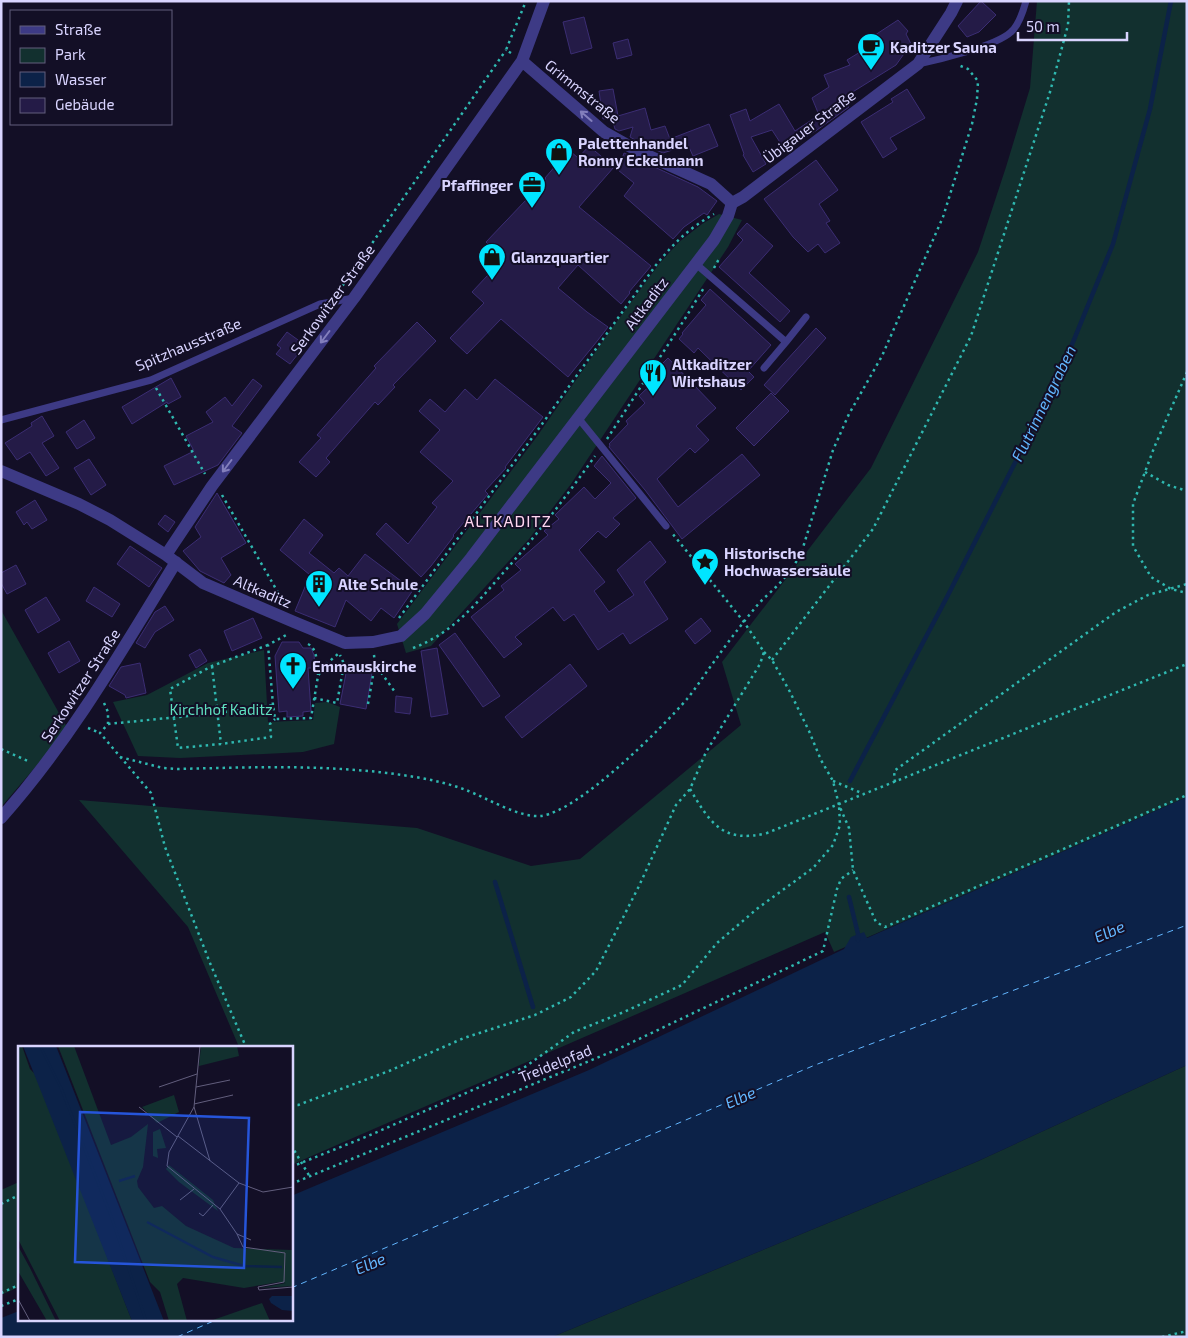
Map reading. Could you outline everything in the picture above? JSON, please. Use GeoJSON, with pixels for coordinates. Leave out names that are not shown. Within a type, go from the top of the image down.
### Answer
{"type":"FeatureCollection","features":[{"type":"Feature","properties":{"kind":"street","name":"Grimmstraße"},"geometry":{"type":"LineString","coordinates":[[544,1],[522,62],[604,132],[638,152],[711,184],[731,207]]}},
{"type":"Feature","properties":{"kind":"street","name":"Übigauer Straße"},"geometry":{"type":"LineString","coordinates":[[731,207],[918,64],[952,13],[957,1]]}},
{"type":"Feature","properties":{"kind":"street","name":"Serkowitzer Straße"},"geometry":{"type":"LineString","coordinates":[[1,818],[49,761],[97,691],[212,486],[354,298],[522,62]]}},
{"type":"Feature","properties":{"kind":"street","name":"Altkaditz"},"geometry":{"type":"LineString","coordinates":[[171,559],[203,583],[342,648],[401,636],[425,614],[471,558],[579,419],[714,240],[731,207]]}},
{"type":"Feature","properties":{"kind":"street"},"geometry":{"type":"LineString","coordinates":[[1,471],[79,504],[110,520],[171,559]]}},
{"type":"Feature","properties":{"kind":"lane"},"geometry":{"type":"LineString","coordinates":[[918,64],[944,58],[1002,39],[1012,32],[1026,1]]}},
{"type":"Feature","properties":{"kind":"lane"},"geometry":{"type":"LineString","coordinates":[[696,264],[711,275],[786,342]]}},
{"type":"Feature","properties":{"kind":"lane","name":"Spitzhausstraße"},"geometry":{"type":"LineString","coordinates":[[1,420],[152,380],[320,304],[354,298]]}},
{"type":"Feature","properties":{"kind":"lane"},"geometry":{"type":"LineString","coordinates":[[764,368],[806,317]]}},
{"type":"Feature","properties":{"kind":"lane"},"geometry":{"type":"LineString","coordinates":[[579,419],[666,526]]}},
{"type":"Feature","properties":{"kind":"path"},"geometry":{"type":"LineString","coordinates":[[332,302],[506,50],[526,1]]}},
{"type":"Feature","properties":{"kind":"path"},"geometry":{"type":"LineString","coordinates":[[772,660],[873,529],[971,336],[1050,92],[1068,25],[1069,1]]}},
{"type":"Feature","properties":{"kind":"path"},"geometry":{"type":"LineString","coordinates":[[506,50],[522,62]]}},
{"type":"Feature","properties":{"kind":"path"},"geometry":{"type":"LineString","coordinates":[[120,756],[170,768],[305,766],[413,777],[466,790],[527,815],[539,816],[550,814],[576,801],[596,785],[666,722],[688,698],[744,622],[759,603],[782,581],[801,554],[833,450],[849,414],[882,356],[943,217],[972,124],[978,81],[968,69],[944,58]]}},
{"type":"Feature","properties":{"kind":"path"},"geometry":{"type":"LineString","coordinates":[[392,638],[393,626],[532,438],[656,265],[676,241],[693,226],[716,212],[731,207]]}},
{"type":"Feature","properties":{"kind":"path"},"geometry":{"type":"LineString","coordinates":[[413,648],[430,642],[469,613],[537,535],[602,447],[711,275],[721,254],[714,240]]}},
{"type":"Feature","properties":{"kind":"path"},"geometry":{"type":"LineString","coordinates":[[1187,372],[1133,504],[1133,546],[1151,577],[1171,589],[1187,594]]}},
{"type":"Feature","properties":{"kind":"path"},"geometry":{"type":"LineString","coordinates":[[1145,472],[1168,485],[1187,492]]}},
{"type":"Feature","properties":{"kind":"path"},"geometry":{"type":"LineString","coordinates":[[292,1167],[368,1136],[525,1067],[574,1032],[624,1012],[682,985],[717,943],[758,908],[813,868],[833,845],[840,825],[839,805],[834,781],[821,760],[810,731],[772,660],[764,652],[744,622],[666,526]]}},
{"type":"Feature","properties":{"kind":"path"},"geometry":{"type":"LineString","coordinates":[[895,782],[894,771],[1116,612],[1148,595],[1187,584]]}},
{"type":"Feature","properties":{"kind":"path"},"geometry":{"type":"LineString","coordinates":[[289,633],[268,645],[212,666],[170,689],[178,748],[270,737],[270,724],[275,719],[311,718],[318,676],[316,654],[312,646],[304,642]]}},
{"type":"Feature","properties":{"kind":"path"},"geometry":{"type":"LineString","coordinates":[[368,704],[375,664],[373,642]]}},
{"type":"Feature","properties":{"kind":"path"},"geometry":{"type":"LineString","coordinates":[[268,645],[275,719]]}},
{"type":"Feature","properties":{"kind":"path"},"geometry":{"type":"LineString","coordinates":[[318,676],[325,665],[342,648]]}},
{"type":"Feature","properties":{"kind":"path"},"geometry":{"type":"LineString","coordinates":[[314,698],[337,703],[344,664],[342,648]]}},
{"type":"Feature","properties":{"kind":"path"},"geometry":{"type":"LineString","coordinates":[[292,1105],[389,1071],[464,1038],[535,1015],[571,997],[596,971],[639,886],[676,805],[690,789],[706,752],[760,664],[764,652]]}},
{"type":"Feature","properties":{"kind":"path"},"geometry":{"type":"LineString","coordinates":[[375,664],[395,692]]}},
{"type":"Feature","properties":{"kind":"path"},"geometry":{"type":"LineString","coordinates":[[690,789],[709,819],[725,832],[740,836],[756,836],[839,805],[1187,664]]}},
{"type":"Feature","properties":{"kind":"path"},"geometry":{"type":"LineString","coordinates":[[212,666],[221,744]]}},
{"type":"Feature","properties":{"kind":"path"},"geometry":{"type":"LineString","coordinates":[[97,691],[108,712],[108,724],[100,733],[151,793],[165,847],[210,963],[246,1046]]}},
{"type":"Feature","properties":{"kind":"path"},"geometry":{"type":"LineString","coordinates":[[108,724],[218,713],[273,705]]}},
{"type":"Feature","properties":{"kind":"path"},"geometry":{"type":"LineString","coordinates":[[1,749],[30,762],[49,761]]}},
{"type":"Feature","properties":{"kind":"path"},"geometry":{"type":"LineString","coordinates":[[834,781],[866,794]]}},
{"type":"Feature","properties":{"kind":"path"},"geometry":{"type":"LineString","coordinates":[[839,805],[849,828],[853,870],[876,922],[887,927],[1187,795]]}},
{"type":"Feature","properties":{"kind":"path","name":"Treidelpfad"},"geometry":{"type":"LineString","coordinates":[[292,1184],[616,1050],[823,951],[840,879],[853,870]]}},
{"type":"Feature","properties":{"kind":"path"},"geometry":{"type":"LineString","coordinates":[[292,1147],[310,1177]]}},
{"type":"Feature","properties":{"kind":"path"},"geometry":{"type":"LineString","coordinates":[[1,1204],[18,1196]]}},
{"type":"Feature","properties":{"kind":"path"},"geometry":{"type":"LineString","coordinates":[[1,1293],[18,1285]]}},
{"type":"Feature","properties":{"kind":"path"},"geometry":{"type":"LineString","coordinates":[[1,1306],[18,1299]]}},
{"type":"Feature","properties":{"kind":"path"},"geometry":{"type":"LineString","coordinates":[[1162,1337],[1187,1331]]}},
{"type":"Feature","properties":{"kind":"green space"},"geometry":{"type":"Polygon","coordinates":[[[1037,1],[1187,1],[1187,797],[834,952],[825,932],[292,1165],[292,1046],[239,1046],[188,927],[79,800],[417,828],[531,866],[580,859],[741,725],[722,662],[871,468],[978,252],[1030,88],[1037,1]]]}},
{"type":"Feature","properties":{"kind":"green space"},"geometry":{"type":"Polygon","coordinates":[[[719,214],[742,220],[728,247],[571,484],[529,539],[431,646],[406,653],[397,624],[538,435],[659,264],[679,242],[702,224],[719,214]]]}},
{"type":"Feature","properties":{"kind":"green space"},"geometry":{"type":"Polygon","coordinates":[[[1,610],[68,729],[1,807],[1,610]]]}},
{"type":"Feature","properties":{"kind":"green space","name":"Kirchhof Kaditz"},"geometry":{"type":"Polygon","coordinates":[[[264,650],[268,722],[313,720],[315,703],[327,702],[340,707],[334,744],[303,752],[180,758],[138,756],[113,702],[147,695],[208,663],[264,650]]]}},
{"type":"Feature","properties":{"kind":"green space"},"geometry":{"type":"Polygon","coordinates":[[[1187,1065],[1187,1337],[552,1337],[976,1162],[1187,1065]]]}},
{"type":"Feature","properties":{"kind":"green space"},"geometry":{"type":"Polygon","coordinates":[[[18,1182],[18,1287],[1,1295],[1,1190],[18,1182]]]}},
{"type":"Feature","properties":{"kind":"water","name":"Elbe"},"geometry":{"type":"Polygon","coordinates":[[[1187,797],[1187,1065],[976,1162],[552,1337],[1,1337],[1,1318],[18,1311],[18,1320],[292,1320],[292,1196],[589,1070],[844,949],[851,937],[864,932],[867,938],[1187,797]]]}},
{"type":"Feature","properties":{"kind":"building"},"geometry":{"type":"Polygon","coordinates":[[[981,1],[996,15],[979,32],[967,37],[958,26],[981,1]]]}},
{"type":"Feature","properties":{"kind":"building"},"geometry":{"type":"Polygon","coordinates":[[[584,17],[592,48],[571,54],[563,22],[584,17]]]}},
{"type":"Feature","properties":{"kind":"building"},"geometry":{"type":"Polygon","coordinates":[[[898,20],[908,31],[906,34],[911,44],[896,65],[843,98],[849,107],[785,150],[772,130],[751,137],[766,164],[753,172],[743,155],[730,115],[746,109],[750,121],[779,104],[795,131],[819,115],[812,98],[829,87],[824,75],[850,65],[847,60],[875,43],[872,37],[898,20]]]}},
{"type":"Feature","properties":{"kind":"building"},"geometry":{"type":"Polygon","coordinates":[[[628,39],[632,55],[617,59],[613,43],[628,39]]]}},
{"type":"Feature","properties":{"kind":"building"},"geometry":{"type":"Polygon","coordinates":[[[613,89],[618,116],[645,108],[651,130],[665,126],[670,139],[709,124],[718,146],[693,156],[688,145],[663,153],[642,144],[630,137],[633,127],[619,131],[615,129],[612,118],[603,119],[599,91],[613,89]]]}},
{"type":"Feature","properties":{"kind":"building"},"geometry":{"type":"Polygon","coordinates":[[[907,89],[925,118],[890,138],[897,149],[883,158],[861,122],[893,102],[891,99],[907,89]]]}},
{"type":"Feature","properties":{"kind":"building"},"geometry":{"type":"Polygon","coordinates":[[[589,146],[614,167],[579,207],[651,266],[621,304],[578,265],[558,288],[608,327],[568,377],[501,319],[467,354],[450,338],[484,303],[472,292],[503,259],[486,242],[546,179],[569,150],[578,158],[589,146]]]}},
{"type":"Feature","properties":{"kind":"building"},"geometry":{"type":"Polygon","coordinates":[[[624,153],[698,187],[717,201],[707,215],[704,213],[684,227],[673,239],[624,196],[634,183],[618,170],[624,153]]]}},
{"type":"Feature","properties":{"kind":"building"},"geometry":{"type":"Polygon","coordinates":[[[816,160],[838,190],[819,204],[830,221],[826,223],[840,243],[825,253],[818,244],[808,252],[793,237],[764,199],[816,160]]]}},
{"type":"Feature","properties":{"kind":"building"},"geometry":{"type":"Polygon","coordinates":[[[747,223],[773,246],[749,273],[790,311],[780,322],[719,267],[743,240],[737,234],[747,223]]]}},
{"type":"Feature","properties":{"kind":"building"},"geometry":{"type":"Polygon","coordinates":[[[710,289],[771,345],[748,371],[754,377],[741,390],[698,348],[694,353],[679,339],[706,305],[701,300],[710,289]]]}},
{"type":"Feature","properties":{"kind":"building"},"geometry":{"type":"Polygon","coordinates":[[[417,322],[436,341],[393,385],[395,387],[378,405],[375,402],[326,458],[330,462],[316,477],[299,462],[321,438],[317,435],[376,368],[374,366],[417,322]]]}},
{"type":"Feature","properties":{"kind":"building"},"geometry":{"type":"Polygon","coordinates":[[[816,328],[826,338],[775,395],[764,385],[816,328]]]}},
{"type":"Feature","properties":{"kind":"building"},"geometry":{"type":"Polygon","coordinates":[[[287,332],[305,345],[290,364],[276,354],[281,348],[277,345],[287,332]]]}},
{"type":"Feature","properties":{"kind":"building"},"geometry":{"type":"Polygon","coordinates":[[[668,358],[716,408],[696,426],[709,440],[695,453],[690,448],[657,479],[678,507],[742,454],[760,475],[682,539],[609,447],[609,444],[628,424],[626,421],[645,403],[639,396],[663,373],[658,368],[668,358]]]}},
{"type":"Feature","properties":{"kind":"building"},"geometry":{"type":"Polygon","coordinates":[[[171,378],[181,397],[168,404],[167,402],[132,424],[122,407],[171,378]]]}},
{"type":"Feature","properties":{"kind":"building"},"geometry":{"type":"Polygon","coordinates":[[[253,379],[262,386],[232,426],[242,433],[218,465],[174,485],[164,466],[194,451],[186,436],[213,422],[206,412],[225,397],[232,406],[253,379]]]}},
{"type":"Feature","properties":{"kind":"building"},"geometry":{"type":"Polygon","coordinates":[[[495,379],[543,417],[506,468],[485,491],[488,494],[421,577],[376,534],[386,523],[408,544],[437,507],[432,503],[453,481],[420,452],[440,430],[419,411],[430,399],[445,412],[465,389],[477,400],[495,379]]]}},
{"type":"Feature","properties":{"kind":"building"},"geometry":{"type":"Polygon","coordinates":[[[771,393],[789,411],[754,446],[736,428],[771,393]]]}},
{"type":"Feature","properties":{"kind":"building"},"geometry":{"type":"Polygon","coordinates":[[[42,416],[54,436],[42,443],[59,468],[46,476],[30,452],[17,460],[5,443],[32,426],[31,423],[42,416]]]}},
{"type":"Feature","properties":{"kind":"building"},"geometry":{"type":"Polygon","coordinates":[[[84,420],[95,438],[77,449],[66,432],[84,420]]]}},
{"type":"Feature","properties":{"kind":"building"},"geometry":{"type":"Polygon","coordinates":[[[602,456],[636,498],[613,518],[620,524],[606,538],[598,531],[579,550],[605,582],[594,591],[609,612],[634,595],[617,570],[650,541],[666,562],[644,582],[668,619],[630,644],[623,633],[598,650],[574,614],[564,621],[553,607],[515,637],[522,644],[504,658],[471,617],[504,590],[501,586],[521,570],[515,564],[548,535],[544,531],[559,519],[555,515],[584,487],[595,499],[611,483],[594,466],[602,456]]]}},
{"type":"Feature","properties":{"kind":"building"},"geometry":{"type":"Polygon","coordinates":[[[89,459],[106,485],[91,495],[74,468],[89,459]]]}},
{"type":"Feature","properties":{"kind":"building"},"geometry":{"type":"Polygon","coordinates":[[[217,493],[246,543],[221,558],[231,575],[224,583],[200,571],[183,551],[201,537],[195,527],[217,493]]]}},
{"type":"Feature","properties":{"kind":"building"},"geometry":{"type":"Polygon","coordinates":[[[35,500],[47,520],[32,529],[27,522],[24,525],[16,512],[35,500]]]}},
{"type":"Feature","properties":{"kind":"building"},"geometry":{"type":"Polygon","coordinates":[[[165,515],[175,522],[168,532],[158,524],[165,515]]]}},
{"type":"Feature","properties":{"kind":"building"},"geometry":{"type":"Polygon","coordinates":[[[304,519],[323,535],[309,553],[334,573],[339,568],[348,576],[365,554],[413,590],[394,618],[381,608],[371,621],[346,600],[335,627],[295,611],[310,575],[280,550],[304,519]]]}},
{"type":"Feature","properties":{"kind":"building"},"geometry":{"type":"Polygon","coordinates":[[[130,546],[162,568],[149,587],[117,564],[130,546]]]}},
{"type":"Feature","properties":{"kind":"building"},"geometry":{"type":"Polygon","coordinates":[[[16,565],[26,584],[7,594],[1,583],[1,573],[16,565]]]}},
{"type":"Feature","properties":{"kind":"building"},"geometry":{"type":"Polygon","coordinates":[[[94,587],[120,604],[112,617],[86,601],[94,587]]]}},
{"type":"Feature","properties":{"kind":"building"},"geometry":{"type":"Polygon","coordinates":[[[46,597],[60,620],[38,633],[25,610],[46,597]]]}},
{"type":"Feature","properties":{"kind":"building"},"geometry":{"type":"Polygon","coordinates":[[[165,606],[174,620],[155,632],[145,648],[136,643],[155,612],[165,606]]]}},
{"type":"Feature","properties":{"kind":"building"},"geometry":{"type":"Polygon","coordinates":[[[253,618],[262,638],[232,651],[224,631],[253,618]]]}},
{"type":"Feature","properties":{"kind":"building"},"geometry":{"type":"Polygon","coordinates":[[[701,618],[711,631],[695,644],[685,631],[701,618]]]}},
{"type":"Feature","properties":{"kind":"building"},"geometry":{"type":"Polygon","coordinates":[[[455,633],[500,696],[483,707],[439,645],[455,633]]]}},
{"type":"Feature","properties":{"kind":"building"},"geometry":{"type":"Polygon","coordinates":[[[69,641],[80,661],[59,673],[48,653],[69,641]]]}},
{"type":"Feature","properties":{"kind":"building","name":"Emmauskirche"},"geometry":{"type":"Polygon","coordinates":[[[282,642],[299,642],[303,648],[311,648],[314,655],[315,668],[308,668],[311,711],[303,712],[303,716],[287,717],[287,711],[279,712],[275,656],[282,642]]]}},
{"type":"Feature","properties":{"kind":"building"},"geometry":{"type":"Polygon","coordinates":[[[437,648],[448,714],[431,717],[421,651],[437,648]]]}},
{"type":"Feature","properties":{"kind":"building"},"geometry":{"type":"Polygon","coordinates":[[[200,649],[207,661],[196,668],[189,655],[200,649]]]}},
{"type":"Feature","properties":{"kind":"building"},"geometry":{"type":"Polygon","coordinates":[[[140,663],[146,693],[126,698],[125,695],[109,686],[121,667],[140,663]]]}},
{"type":"Feature","properties":{"kind":"building"},"geometry":{"type":"Polygon","coordinates":[[[348,663],[373,667],[366,709],[340,704],[348,663]]]}},
{"type":"Feature","properties":{"kind":"building"},"geometry":{"type":"Polygon","coordinates":[[[570,664],[587,686],[522,738],[505,717],[570,664]]]}},
{"type":"Feature","properties":{"kind":"building"},"geometry":{"type":"Polygon","coordinates":[[[396,696],[412,698],[410,714],[395,712],[396,696]]]}},
{"type":"Feature","properties":{"kind":"waterway","name":"Flutrinnengraben"},"geometry":{"type":"LineString","coordinates":[[850,781],[947,597],[1060,374],[1113,244],[1150,109],[1171,1]]}},
{"type":"Feature","properties":{"kind":"waterway"},"geometry":{"type":"LineString","coordinates":[[495,882],[533,1007]]}},
{"type":"Feature","properties":{"kind":"waterway"},"geometry":{"type":"LineString","coordinates":[[849,897],[858,940]]}},
{"type":"Feature","properties":{"kind":"ferry route"},"geometry":{"type":"LineString","coordinates":[[292,1288],[815,1065],[1187,925]]}},
{"type":"Feature","properties":{"kind":"ferry route"},"geometry":{"type":"LineString","coordinates":[[177,1337],[216,1320]]}},
{"type":"Feature","properties":{"kind":"place","name":"Kaditzer Sauna"},"geometry":{"type":"Point","coordinates":[871,71]}},
{"type":"Feature","properties":{"kind":"place","name":"Palettenhandel Ronny Eckelmann"},"geometry":{"type":"Point","coordinates":[559,176]}},
{"type":"Feature","properties":{"kind":"place","name":"Pfaffinger"},"geometry":{"type":"Point","coordinates":[532,209]}},
{"type":"Feature","properties":{"kind":"place","name":"Glanzquartier"},"geometry":{"type":"Point","coordinates":[492,281]}},
{"type":"Feature","properties":{"kind":"place","name":"Altkaditzer Wirtshaus"},"geometry":{"type":"Point","coordinates":[653,397]}},
{"type":"Feature","properties":{"kind":"place","name":"Historische Hochwassersäule"},"geometry":{"type":"Point","coordinates":[705,586]}},
{"type":"Feature","properties":{"kind":"place","name":"Alte Schule"},"geometry":{"type":"Point","coordinates":[319,608]}},
{"type":"Feature","properties":{"kind":"place","name":"Emmauskirche"},"geometry":{"type":"Point","coordinates":[293,690]}},
{"type":"Feature","properties":{"kind":"district","name":"ALTKADITZ"},"geometry":{"type":"Point","coordinates":[508,520]}}]}
